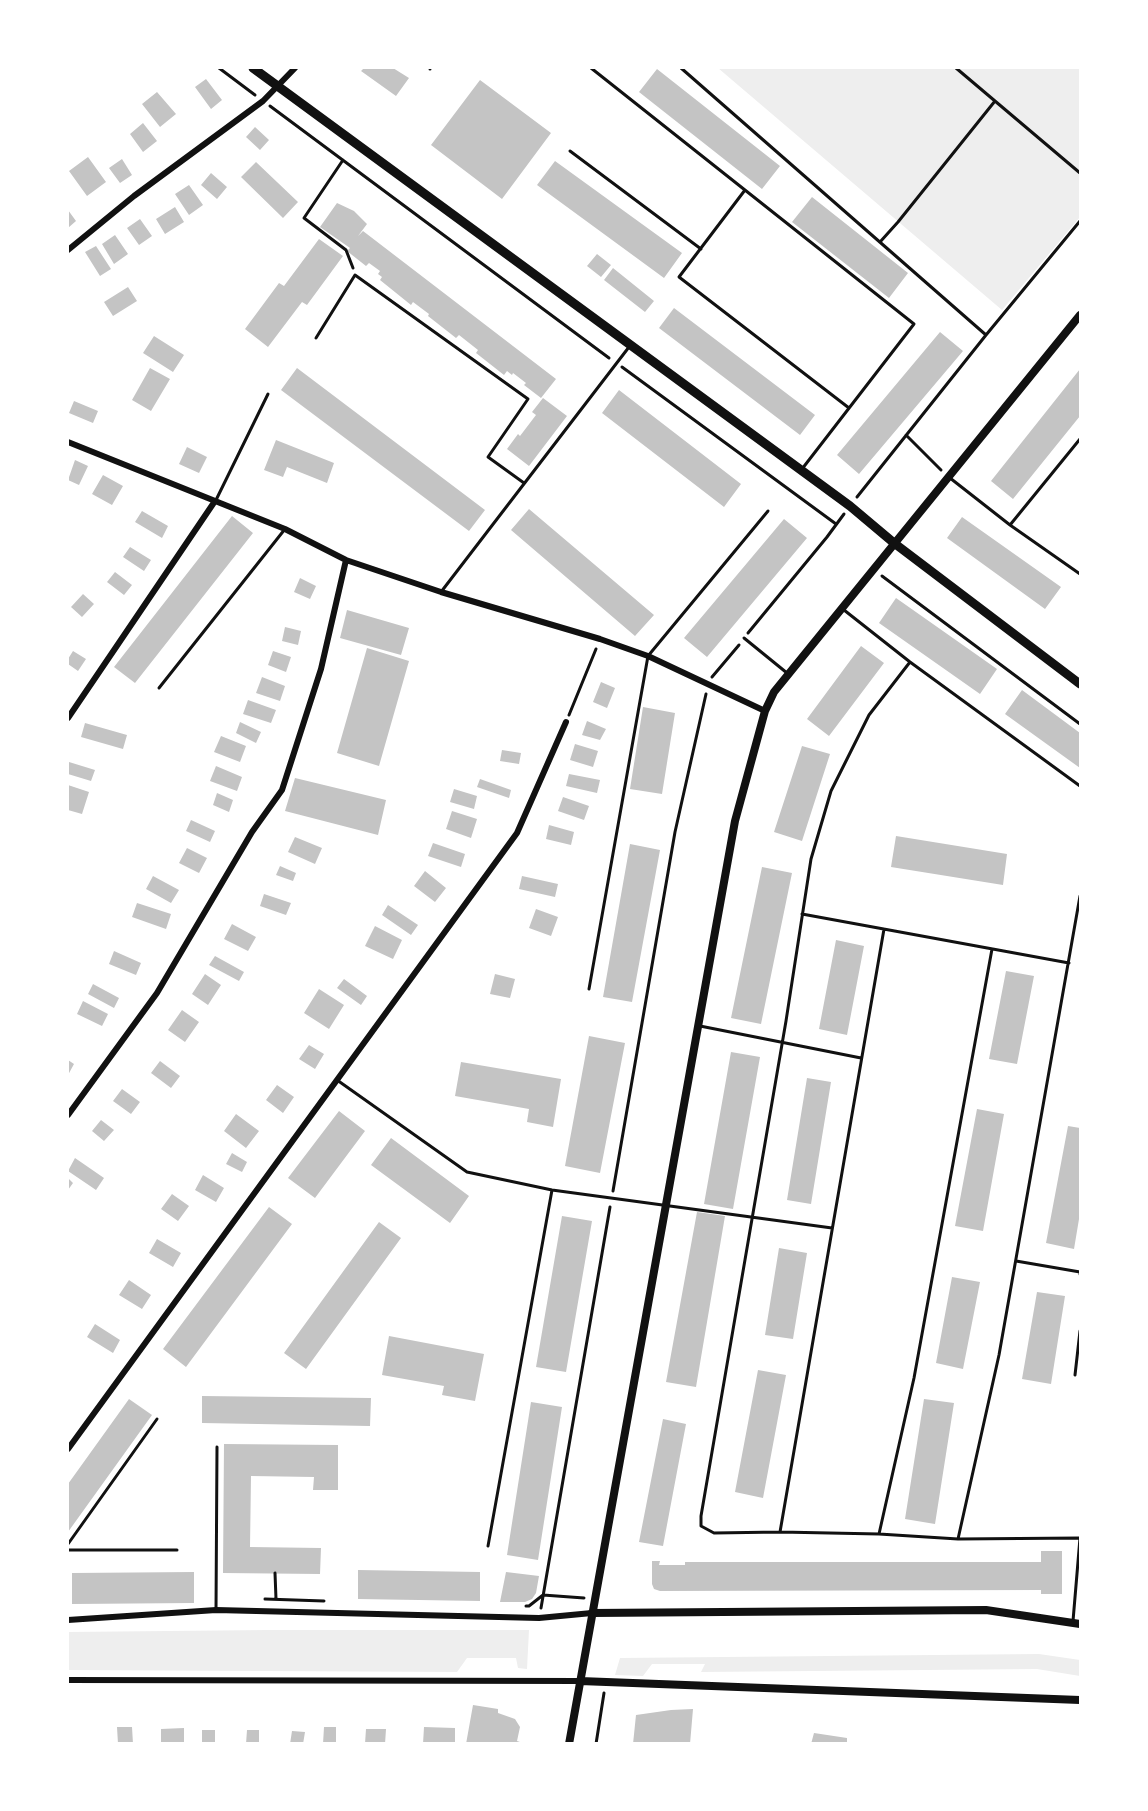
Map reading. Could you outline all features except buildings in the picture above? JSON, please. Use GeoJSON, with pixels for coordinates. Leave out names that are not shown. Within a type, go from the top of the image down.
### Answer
{"type":"FeatureCollection","features":[{"type":"Feature","properties":{"kind":"main road"},"geometry":{"type":"LineString","coordinates":[[253,68],[850,506],[894,543],[1080,684]]}},
{"type":"Feature","properties":{"kind":"street"},"geometry":{"type":"LineString","coordinates":[[68,249],[134,196],[263,100],[295,68]]}},
{"type":"Feature","properties":{"kind":"street"},"geometry":{"type":"LineString","coordinates":[[569,1743],[735,820],[765,711],[774,692],[788,674],[1080,315]]}},
{"type":"Feature","properties":{"kind":"street"},"geometry":{"type":"LineString","coordinates":[[68,442],[285,530],[346,560],[648,656],[765,711]]}},
{"type":"Feature","properties":{"kind":"street"},"geometry":{"type":"LineString","coordinates":[[68,718],[215,501]]}},
{"type":"Feature","properties":{"kind":"street"},"geometry":{"type":"LineString","coordinates":[[68,1116],[157,993],[252,832],[282,790],[321,669],[346,560]]}},
{"type":"Feature","properties":{"kind":"street"},"geometry":{"type":"LineString","coordinates":[[68,1449],[517,833],[566,722]]}},
{"type":"Feature","properties":{"kind":"street"},"geometry":{"type":"LineString","coordinates":[[68,1620],[216,1610],[539,1617],[592,1612],[986,1610],[1077,1623]]}},
{"type":"Feature","properties":{"kind":"street"},"geometry":{"type":"LineString","coordinates":[[68,1680],[605,1682],[1080,1700]]}},
{"type":"Feature","properties":{"kind":"lane"},"geometry":{"type":"LineString","coordinates":[[591,68],[914,324],[801,470]]}},
{"type":"Feature","properties":{"kind":"lane"},"geometry":{"type":"LineString","coordinates":[[570,151],[700,249]]}},
{"type":"Feature","properties":{"kind":"lane"},"geometry":{"type":"LineString","coordinates":[[745,190],[679,277],[849,408]]}},
{"type":"Feature","properties":{"kind":"lane"},"geometry":{"type":"LineString","coordinates":[[316,338],[355,275],[528,399],[488,457],[524,483]]}},
{"type":"Feature","properties":{"kind":"lane"},"geometry":{"type":"LineString","coordinates":[[441,592],[630,346]]}},
{"type":"Feature","properties":{"kind":"lane"},"geometry":{"type":"LineString","coordinates":[[215,501],[268,394]]}},
{"type":"Feature","properties":{"kind":"lane"},"geometry":{"type":"LineString","coordinates":[[1010,525],[1080,439]]}},
{"type":"Feature","properties":{"kind":"lane"},"geometry":{"type":"LineString","coordinates":[[948,477],[1010,525],[1080,574]]}},
{"type":"Feature","properties":{"kind":"lane"},"geometry":{"type":"LineString","coordinates":[[589,990],[648,656],[768,511]]}},
{"type":"Feature","properties":{"kind":"lane"},"geometry":{"type":"LineString","coordinates":[[159,688],[285,530]]}},
{"type":"Feature","properties":{"kind":"lane"},"geometry":{"type":"LineString","coordinates":[[841,608],[910,662],[1080,786]]}},
{"type":"Feature","properties":{"kind":"lane"},"geometry":{"type":"LineString","coordinates":[[744,638],[788,674]]}},
{"type":"Feature","properties":{"kind":"lane"},"geometry":{"type":"LineString","coordinates":[[910,662],[869,715],[831,791],[811,859],[783,1042],[701,1526],[714,1533],[879,1534],[958,1539],[1080,1538],[1077,1623]]}},
{"type":"Feature","properties":{"kind":"lane"},"geometry":{"type":"LineString","coordinates":[[958,1539],[999,1356],[1080,896]]}},
{"type":"Feature","properties":{"kind":"lane"},"geometry":{"type":"LineString","coordinates":[[802,914],[1069,963]]}},
{"type":"Feature","properties":{"kind":"lane"},"geometry":{"type":"LineString","coordinates":[[780,1532],[884,929]]}},
{"type":"Feature","properties":{"kind":"lane"},"geometry":{"type":"LineString","coordinates":[[879,1534],[914,1378],[992,949]]}},
{"type":"Feature","properties":{"kind":"lane"},"geometry":{"type":"LineString","coordinates":[[698,1025],[861,1058]]}},
{"type":"Feature","properties":{"kind":"lane"},"geometry":{"type":"LineString","coordinates":[[337,1080],[467,1172],[552,1190],[832,1228]]}},
{"type":"Feature","properties":{"kind":"lane"},"geometry":{"type":"LineString","coordinates":[[488,1546],[552,1190]]}},
{"type":"Feature","properties":{"kind":"lane"},"geometry":{"type":"LineString","coordinates":[[1016,1261],[1080,1272],[1080,1274]]}},
{"type":"Feature","properties":{"kind":"lane"},"geometry":{"type":"LineString","coordinates":[[1075,1375],[1080,1331]]}},
{"type":"Feature","properties":{"kind":"lane"},"geometry":{"type":"LineString","coordinates":[[68,1544],[157,1419]]}},
{"type":"Feature","properties":{"kind":"lane"},"geometry":{"type":"LineString","coordinates":[[216,1610],[217,1447]]}},
{"type":"Feature","properties":{"kind":"lane"},"geometry":{"type":"LineString","coordinates":[[68,1550],[177,1550]]}},
{"type":"Feature","properties":{"kind":"path"},"geometry":{"type":"LineString","coordinates":[[219,68],[836,524]]}},
{"type":"Feature","properties":{"kind":"path"},"geometry":{"type":"LineString","coordinates":[[681,68],[986,335]]}},
{"type":"Feature","properties":{"kind":"path"},"geometry":{"type":"LineString","coordinates":[[956,68],[1080,173]]}},
{"type":"Feature","properties":{"kind":"path"},"geometry":{"type":"LineString","coordinates":[[880,242],[995,101]]}},
{"type":"Feature","properties":{"kind":"path"},"geometry":{"type":"LineString","coordinates":[[343,160],[304,218],[346,250],[355,275]]}},
{"type":"Feature","properties":{"kind":"path"},"geometry":{"type":"LineString","coordinates":[[539,1617],[675,832],[709,680],[1080,221]]}},
{"type":"Feature","properties":{"kind":"path"},"geometry":{"type":"LineString","coordinates":[[906,435],[948,477]]}},
{"type":"Feature","properties":{"kind":"path"},"geometry":{"type":"LineString","coordinates":[[873,569],[1080,724]]}},
{"type":"Feature","properties":{"kind":"path"},"geometry":{"type":"LineString","coordinates":[[566,722],[600,639]]}},
{"type":"Feature","properties":{"kind":"path"},"geometry":{"type":"LineString","coordinates":[[275,1573],[276,1599]]}},
{"type":"Feature","properties":{"kind":"path"},"geometry":{"type":"LineString","coordinates":[[596,1743],[605,1682]]}},
{"type":"Feature","properties":{"kind":"shaded area"},"geometry":{"type":"Polygon","coordinates":[[[718,68],[1080,68],[1080,217],[1002,310],[718,68]]]}},
{"type":"Feature","properties":{"kind":"shaded area"},"geometry":{"type":"Polygon","coordinates":[[[529,1630],[527,1669],[518,1668],[516,1658],[467,1658],[457,1672],[68,1670],[68,1632],[529,1630]]]}},
{"type":"Feature","properties":{"kind":"shaded area"},"geometry":{"type":"Polygon","coordinates":[[[1039,1654],[1080,1660],[1080,1676],[1037,1669],[701,1672],[705,1664],[652,1664],[643,1676],[615,1675],[620,1658],[1039,1654]]]}}]}
